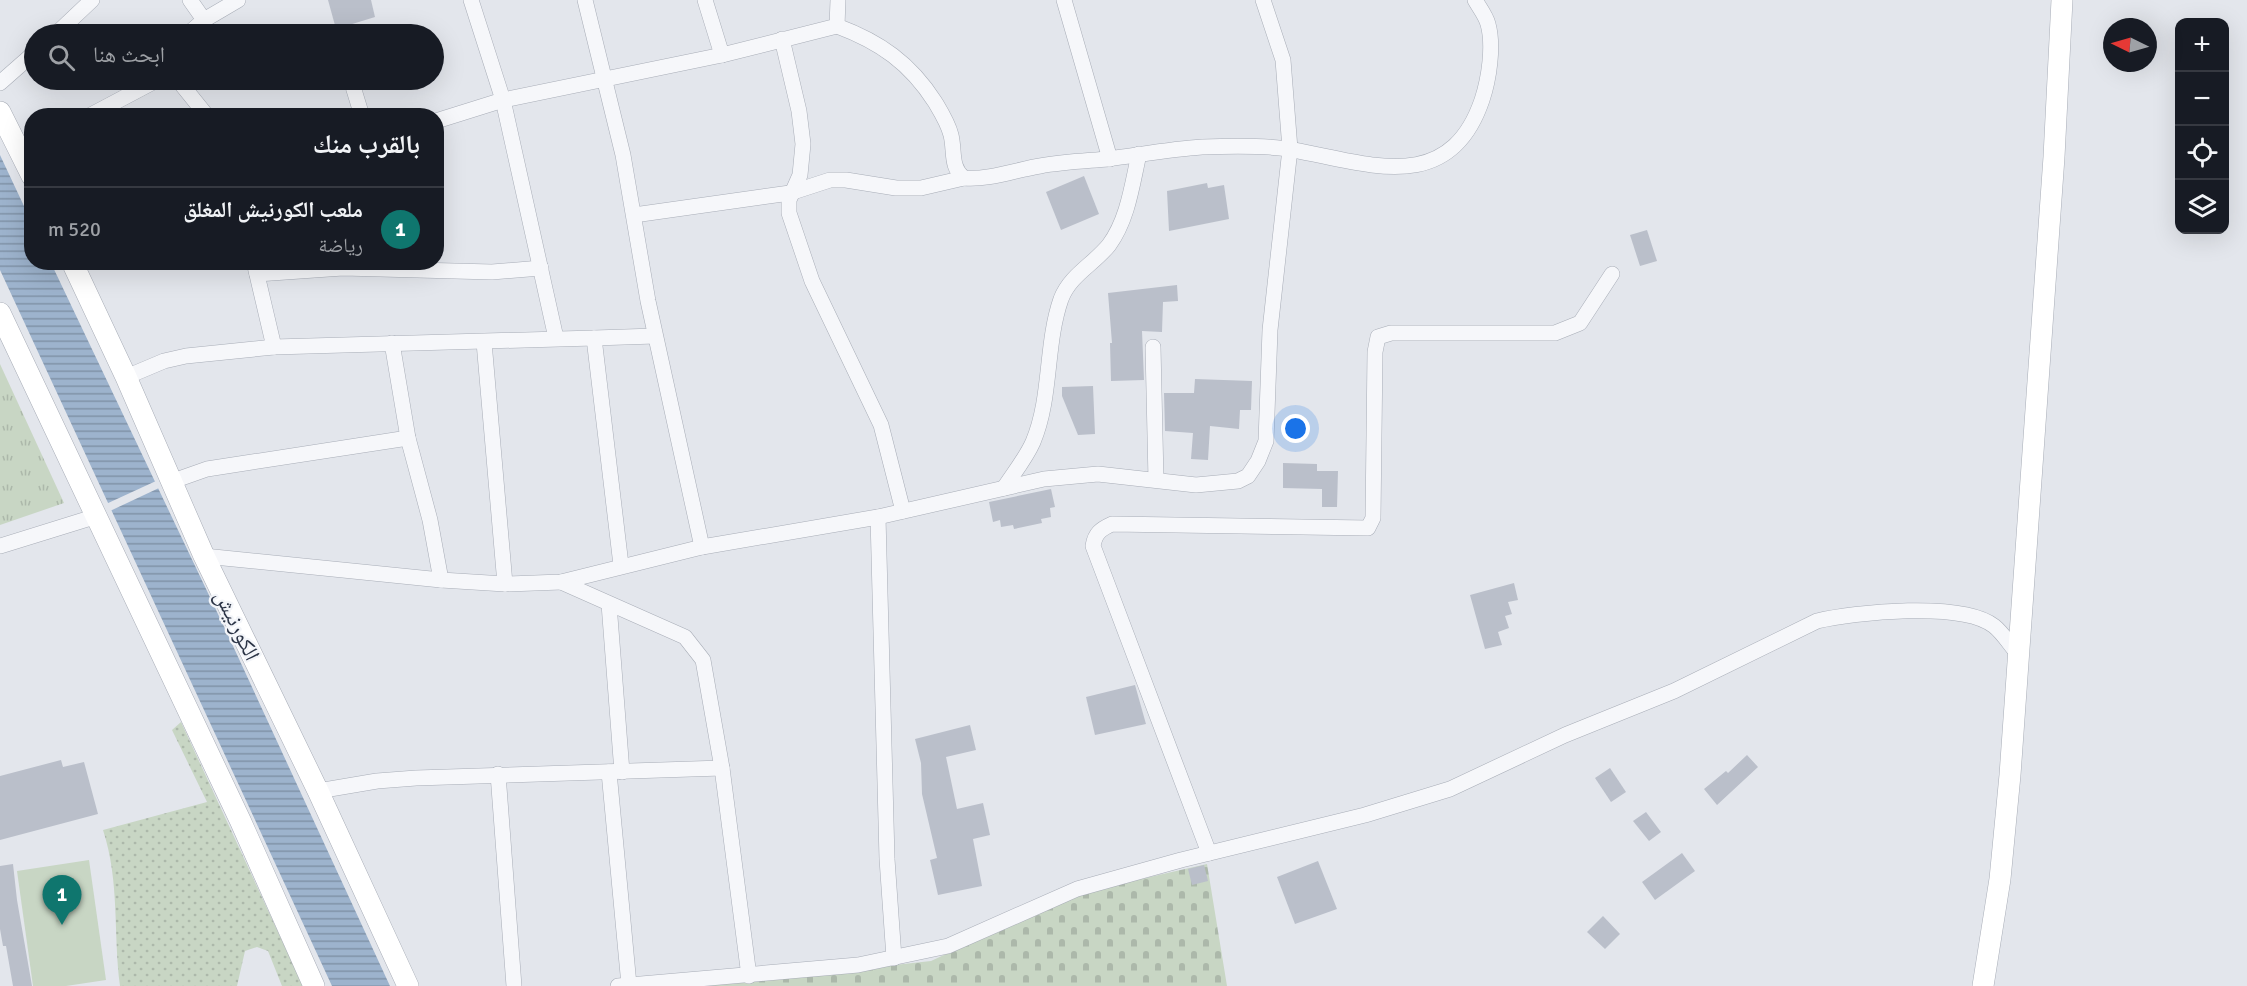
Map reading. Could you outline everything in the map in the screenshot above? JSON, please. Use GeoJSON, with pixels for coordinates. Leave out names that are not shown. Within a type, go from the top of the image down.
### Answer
{"type":"FeatureCollection","features":[{"type":"Feature","properties":{"kind":"main road"},"geometry":{"type":"LineString","coordinates":[[1983,986],[2004,848],[2054,157],[2062,0]]}},
{"type":"Feature","properties":{"kind":"main road"},"geometry":{"type":"LineString","coordinates":[[0,112],[24,146]]}},
{"type":"Feature","properties":{"kind":"main road","name":"الكورنيش"},"geometry":{"type":"LineString","coordinates":[[76,270],[126,376],[204,556],[318,792],[408,986]]}},
{"type":"Feature","properties":{"kind":"main road"},"geometry":{"type":"LineString","coordinates":[[0,314],[97,516],[314,986]]}},
{"type":"Feature","properties":{"kind":"street"},"geometry":{"type":"LineString","coordinates":[[67,24],[92,0]]}},
{"type":"Feature","properties":{"kind":"street"},"geometry":{"type":"LineString","coordinates":[[190,0],[204,20]]}},
{"type":"Feature","properties":{"kind":"street"},"geometry":{"type":"LineString","coordinates":[[199,24],[238,0]]}},
{"type":"Feature","properties":{"kind":"street"},"geometry":{"type":"LineString","coordinates":[[471,0],[503,100],[556,338]]}},
{"type":"Feature","properties":{"kind":"street"},"geometry":{"type":"LineString","coordinates":[[585,0],[606,77],[634,215],[655,336],[702,546]]}},
{"type":"Feature","properties":{"kind":"street"},"geometry":{"type":"LineString","coordinates":[[705,0],[722,55]]}},
{"type":"Feature","properties":{"kind":"street"},"geometry":{"type":"LineString","coordinates":[[837,26],[838,0]]}},
{"type":"Feature","properties":{"kind":"street"},"geometry":{"type":"LineString","coordinates":[[1064,0],[1110,159]]}},
{"type":"Feature","properties":{"kind":"street"},"geometry":{"type":"LineString","coordinates":[[204,556],[441,580],[505,584],[561,582],[702,546],[878,517],[1071,475],[1098,474],[1196,485],[1230,483],[1248,476],[1258,461],[1266,441],[1270,330],[1290,149],[1283,60],[1263,0]]}},
{"type":"Feature","properties":{"kind":"street"},"geometry":{"type":"LineString","coordinates":[[634,215],[790,193],[830,180],[846,180],[896,188],[921,188],[964,178],[975,179],[1041,166],[1204,147],[1290,149],[1385,168],[1425,163],[1451,150],[1471,126],[1488,77],[1488,24],[1475,0]]}},
{"type":"Feature","properties":{"kind":"street"},"geometry":{"type":"LineString","coordinates":[[444,118],[503,100],[722,55],[837,26],[883,46],[914,74],[945,120],[951,134],[955,169],[964,178]]}},
{"type":"Feature","properties":{"kind":"street"},"geometry":{"type":"LineString","coordinates":[[782,39],[799,111],[803,144],[800,175],[790,193],[789,213],[812,281],[881,425],[903,512]]}},
{"type":"Feature","properties":{"kind":"street"},"geometry":{"type":"LineString","coordinates":[[0,83],[24,62]]}},
{"type":"Feature","properties":{"kind":"street"},"geometry":{"type":"LineString","coordinates":[[103,108],[138,90]]}},
{"type":"Feature","properties":{"kind":"street"},"geometry":{"type":"LineString","coordinates":[[186,90],[201,108]]}},
{"type":"Feature","properties":{"kind":"street"},"geometry":{"type":"LineString","coordinates":[[354,90],[360,108]]}},
{"type":"Feature","properties":{"kind":"street"},"geometry":{"type":"LineString","coordinates":[[1004,488],[1032,443],[1042,409],[1061,300],[1078,273],[1098,256],[1116,234],[1128,201],[1139,154]]}},
{"type":"Feature","properties":{"kind":"street"},"geometry":{"type":"LineString","coordinates":[[418,270],[492,272],[541,267]]}},
{"type":"Feature","properties":{"kind":"street"},"geometry":{"type":"LineString","coordinates":[[255,270],[274,347]]}},
{"type":"Feature","properties":{"kind":"street"},"geometry":{"type":"LineString","coordinates":[[1209,853],[1093,546],[1094,538],[1100,530],[1113,524],[1368,528],[1373,518],[1375,352],[1378,337],[1391,333],[1555,333],[1580,324],[1612,274]]}},
{"type":"Feature","properties":{"kind":"street"},"geometry":{"type":"LineString","coordinates":[[126,376],[164,361],[186,356],[274,347],[655,336]]}},
{"type":"Feature","properties":{"kind":"street"},"geometry":{"type":"LineString","coordinates":[[594,338],[621,565]]}},
{"type":"Feature","properties":{"kind":"street"},"geometry":{"type":"LineString","coordinates":[[484,342],[505,584]]}},
{"type":"Feature","properties":{"kind":"street"},"geometry":{"type":"LineString","coordinates":[[392,343],[408,438],[430,520],[441,580]]}},
{"type":"Feature","properties":{"kind":"street"},"geometry":{"type":"LineString","coordinates":[[1154,347],[1156,480]]}},
{"type":"Feature","properties":{"kind":"street"},"geometry":{"type":"LineString","coordinates":[[173,481],[207,469],[408,438]]}},
{"type":"Feature","properties":{"kind":"street"},"geometry":{"type":"LineString","coordinates":[[0,546],[97,516]]}},
{"type":"Feature","properties":{"kind":"street"},"geometry":{"type":"LineString","coordinates":[[878,517],[887,859],[894,958]]}},
{"type":"Feature","properties":{"kind":"street"},"geometry":{"type":"LineString","coordinates":[[561,582],[673,630],[685,637],[703,660],[722,768],[749,976]]}},
{"type":"Feature","properties":{"kind":"street"},"geometry":{"type":"LineString","coordinates":[[609,604],[623,985],[749,976],[894,958],[948,946],[1077,889],[1209,853],[1365,815],[1450,789],[1565,735],[1694,682],[1817,621],[1875,611],[1954,613],[1975,616],[1994,626],[2018,654]]}},
{"type":"Feature","properties":{"kind":"street"},"geometry":{"type":"LineString","coordinates":[[318,792],[377,781],[498,774],[722,768]]}},
{"type":"Feature","properties":{"kind":"street"},"geometry":{"type":"LineString","coordinates":[[498,774],[514,986]]}},
{"type":"Feature","properties":{"kind":"green space"},"geometry":{"type":"Polygon","coordinates":[[[0,364],[64,503],[0,525],[0,364]]]}},
{"type":"Feature","properties":{"kind":"green space"},"geometry":{"type":"Polygon","coordinates":[[[181,722],[303,986],[282,986],[268,951],[257,947],[245,951],[237,986],[120,986],[112,869],[103,830],[207,802],[172,730],[181,722]]]}},
{"type":"Feature","properties":{"kind":"green space"},"geometry":{"type":"Polygon","coordinates":[[[89,860],[106,980],[66,986],[33,986],[17,871],[89,860]]]}},
{"type":"Feature","properties":{"kind":"green space"},"geometry":{"type":"Polygon","coordinates":[[[1207,864],[1227,986],[704,986],[931,961],[1075,894],[1207,864]]]}},
{"type":"Feature","properties":{"kind":"water"},"geometry":{"type":"Polygon","coordinates":[[[0,155],[24,206],[24,270],[54,270],[227,633],[390,986],[332,986],[0,270],[0,155]]]}},
{"type":"Feature","properties":{"kind":"pier"},"geometry":{"type":"Polygon","coordinates":[[[156,481],[159,488],[110,511],[106,504],[156,481]]]}},
{"type":"Feature","properties":{"kind":"building"},"geometry":{"type":"Polygon","coordinates":[[[328,0],[371,0],[375,17],[352,24],[335,24],[328,0]]]}},
{"type":"Feature","properties":{"kind":"building"},"geometry":{"type":"Polygon","coordinates":[[[1084,176],[1099,214],[1061,230],[1046,192],[1084,176]]]}},
{"type":"Feature","properties":{"kind":"building"},"geometry":{"type":"Polygon","coordinates":[[[1207,183],[1208,188],[1224,185],[1229,219],[1169,231],[1167,191],[1207,183]]]}},
{"type":"Feature","properties":{"kind":"building"},"geometry":{"type":"Polygon","coordinates":[[[1647,230],[1657,261],[1640,266],[1630,235],[1647,230]]]}},
{"type":"Feature","properties":{"kind":"building"},"geometry":{"type":"Polygon","coordinates":[[[1177,285],[1178,301],[1163,302],[1162,332],[1142,331],[1144,380],[1111,381],[1110,343],[1112,343],[1108,293],[1177,285]]]}},
{"type":"Feature","properties":{"kind":"building"},"geometry":{"type":"Polygon","coordinates":[[[1195,379],[1252,381],[1251,410],[1240,410],[1239,429],[1210,426],[1208,460],[1191,459],[1193,433],[1165,431],[1164,393],[1194,393],[1195,379]]]}},
{"type":"Feature","properties":{"kind":"building"},"geometry":{"type":"Polygon","coordinates":[[[1093,386],[1095,434],[1078,435],[1062,396],[1062,387],[1093,386]]]}},
{"type":"Feature","properties":{"kind":"building"},"geometry":{"type":"Polygon","coordinates":[[[1283,463],[1317,464],[1317,471],[1338,471],[1337,507],[1322,507],[1322,489],[1283,488],[1283,463]]]}},
{"type":"Feature","properties":{"kind":"building"},"geometry":{"type":"Polygon","coordinates":[[[1051,489],[1055,507],[1050,508],[1051,517],[1041,519],[1042,523],[1014,529],[1013,525],[1001,527],[1000,520],[993,522],[989,502],[1051,489]]]}},
{"type":"Feature","properties":{"kind":"building"},"geometry":{"type":"Polygon","coordinates":[[[1514,583],[1518,600],[1508,602],[1512,614],[1505,616],[1509,628],[1498,632],[1502,645],[1485,649],[1470,595],[1514,583]]]}},
{"type":"Feature","properties":{"kind":"building"},"geometry":{"type":"Polygon","coordinates":[[[1135,685],[1146,724],[1095,735],[1086,697],[1135,685]]]}},
{"type":"Feature","properties":{"kind":"building"},"geometry":{"type":"Polygon","coordinates":[[[970,725],[976,750],[946,757],[957,809],[983,803],[990,835],[973,839],[982,886],[938,895],[930,860],[937,858],[922,794],[921,763],[915,739],[970,725]]]}},
{"type":"Feature","properties":{"kind":"building"},"geometry":{"type":"Polygon","coordinates":[[[1747,755],[1758,767],[1717,805],[1704,789],[1726,771],[1728,773],[1747,755]]]}},
{"type":"Feature","properties":{"kind":"building"},"geometry":{"type":"Polygon","coordinates":[[[61,760],[63,767],[84,762],[98,814],[0,840],[0,776],[61,760]]]}},
{"type":"Feature","properties":{"kind":"building"},"geometry":{"type":"Polygon","coordinates":[[[1610,768],[1626,792],[1611,802],[1595,778],[1610,768]]]}},
{"type":"Feature","properties":{"kind":"building"},"geometry":{"type":"Polygon","coordinates":[[[1646,812],[1661,832],[1649,841],[1633,821],[1646,812]]]}},
{"type":"Feature","properties":{"kind":"building"},"geometry":{"type":"Polygon","coordinates":[[[1682,853],[1695,871],[1655,900],[1642,882],[1682,853]]]}},
{"type":"Feature","properties":{"kind":"building"},"geometry":{"type":"Polygon","coordinates":[[[1318,861],[1337,909],[1295,924],[1277,877],[1318,861]]]}},
{"type":"Feature","properties":{"kind":"building"},"geometry":{"type":"Polygon","coordinates":[[[13,864],[32,986],[13,986],[6,946],[3,946],[0,929],[0,866],[13,864]]]}},
{"type":"Feature","properties":{"kind":"building"},"geometry":{"type":"Polygon","coordinates":[[[1204,865],[1208,881],[1192,885],[1188,869],[1204,865]]]}},
{"type":"Feature","properties":{"kind":"building"},"geometry":{"type":"Polygon","coordinates":[[[1603,916],[1620,934],[1605,949],[1587,932],[1603,916]]]}},
{"type":"Feature","properties":{"kind":"place","name":"ملعب الكورنيش المغلق"},"geometry":{"type":"Point","coordinates":[62,925]}}]}
